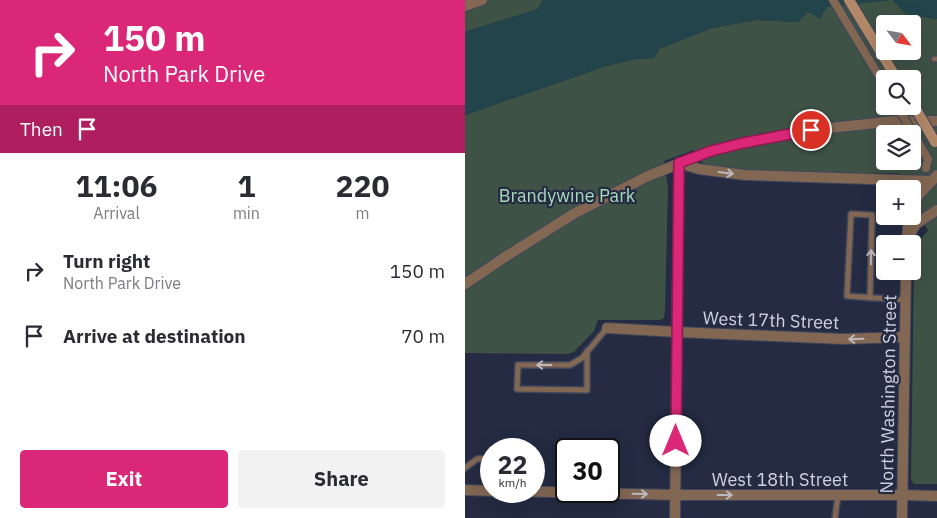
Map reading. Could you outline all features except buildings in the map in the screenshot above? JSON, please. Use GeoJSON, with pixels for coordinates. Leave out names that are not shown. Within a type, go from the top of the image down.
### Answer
{"type":"FeatureCollection","features":[{"type":"Feature","properties":{"kind":"main road"},"geometry":{"type":"LineString","coordinates":[[849,0],[892,70]]}},
{"type":"Feature","properties":{"kind":"main road"},"geometry":{"type":"LineString","coordinates":[[919,115],[936,143]]}},
{"type":"Feature","properties":{"kind":"street"},"geometry":{"type":"LineString","coordinates":[[465,6],[482,0]]}},
{"type":"Feature","properties":{"kind":"street"},"geometry":{"type":"LineString","coordinates":[[833,0],[876,71]]}},
{"type":"Feature","properties":{"kind":"street"},"geometry":{"type":"LineString","coordinates":[[902,115],[928,159],[926,168]]}},
{"type":"Feature","properties":{"kind":"street"},"geometry":{"type":"LineString","coordinates":[[465,284],[575,213],[648,176],[711,151],[811,130],[895,121],[937,121]]}},
{"type":"Feature","properties":{"kind":"street"},"geometry":{"type":"LineString","coordinates":[[679,163],[699,169],[745,175],[935,178]]}},
{"type":"Feature","properties":{"kind":"street"},"geometry":{"type":"LineString","coordinates":[[675,518],[679,163]]}},
{"type":"Feature","properties":{"kind":"street"},"geometry":{"type":"LineString","coordinates":[[921,193],[935,178]]}},
{"type":"Feature","properties":{"kind":"street"},"geometry":{"type":"LineString","coordinates":[[921,216],[937,210]]}},
{"type":"Feature","properties":{"kind":"street"},"geometry":{"type":"LineString","coordinates":[[921,219],[937,217]]}},
{"type":"Feature","properties":{"kind":"street","name":"North Washington Street"},"geometry":{"type":"LineString","coordinates":[[902,518],[906,280]]}},
{"type":"Feature","properties":{"kind":"street","name":"West 17th Street"},"geometry":{"type":"LineString","coordinates":[[607,328],[843,339],[905,337]]}},
{"type":"Feature","properties":{"kind":"street"},"geometry":{"type":"LineString","coordinates":[[465,490],[480,491]]}},
{"type":"Feature","properties":{"kind":"street","name":"West 18th Street"},"geometry":{"type":"LineString","coordinates":[[545,492],[937,496]]}},
{"type":"Feature","properties":{"kind":"lane"},"geometry":{"type":"LineString","coordinates":[[870,298],[872,216],[851,214],[847,296],[870,298],[906,300]]}},
{"type":"Feature","properties":{"kind":"lane"},"geometry":{"type":"LineString","coordinates":[[587,351],[587,390],[517,389],[518,365],[569,365],[582,358],[587,351],[607,328]]}},
{"type":"Feature","properties":{"kind":"lane"},"geometry":{"type":"LineString","coordinates":[[465,468],[480,459]]}},
{"type":"Feature","properties":{"kind":"lane"},"geometry":{"type":"LineString","coordinates":[[465,460],[471,464]]}},
{"type":"Feature","properties":{"kind":"lane"},"geometry":{"type":"LineString","coordinates":[[835,518],[838,495]]}},
{"type":"Feature","properties":{"kind":"green space"},"geometry":{"type":"Polygon","coordinates":[[[465,0],[543,0],[538,9],[465,32],[465,0]]]}},
{"type":"Feature","properties":{"kind":"green space","name":"Brandywine Park"},"geometry":{"type":"Polygon","coordinates":[[[893,0],[906,14],[912,15],[876,15],[876,60],[921,60],[921,16],[937,19],[937,484],[914,484],[911,480],[914,280],[921,280],[921,240],[928,231],[921,217],[921,180],[902,180],[899,173],[801,172],[728,168],[704,165],[694,150],[664,161],[668,187],[664,318],[660,320],[598,320],[594,331],[574,352],[567,354],[465,353],[465,115],[606,66],[635,59],[654,58],[659,49],[712,28],[756,20],[798,22],[808,11],[827,7],[893,0]]]}},
{"type":"Feature","properties":{"kind":"shaded area"},"geometry":{"type":"Polygon","coordinates":[[[543,0],[890,0],[827,7],[820,19],[808,12],[798,22],[756,20],[712,28],[659,49],[654,58],[635,59],[606,66],[465,115],[465,32],[538,9],[543,0]]]}},
{"type":"Feature","properties":{"kind":"shaded area"},"geometry":{"type":"Polygon","coordinates":[[[893,0],[937,0],[937,19],[906,14],[893,0]]]}},
{"type":"Feature","properties":{"kind":"route"},"geometry":{"type":"LineString","coordinates":[[676,441],[679,163],[711,151],[811,130]]}}]}
